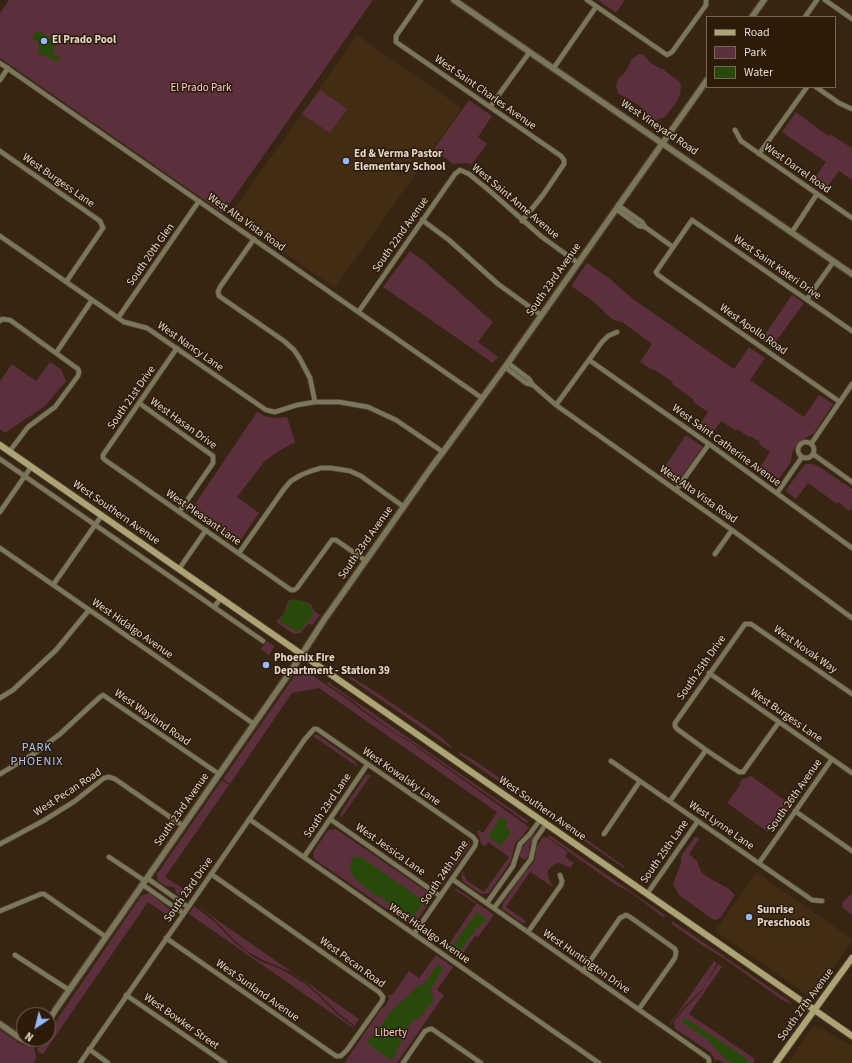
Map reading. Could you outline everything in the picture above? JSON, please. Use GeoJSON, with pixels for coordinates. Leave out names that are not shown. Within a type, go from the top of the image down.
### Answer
{"type":"FeatureCollection","features":[{"type":"Feature","properties":{"kind":"main road","name":"West Southern Avenue"},"geometry":{"type":"LineString","coordinates":[[0,446],[102,515],[852,1036]]}},
{"type":"Feature","properties":{"kind":"main road","name":"South 27th Avenue"},"geometry":{"type":"LineString","coordinates":[[776,1063],[852,958]]}},
{"type":"Feature","properties":{"kind":"street","name":"West Saint Charles Avenue"},"geometry":{"type":"LineString","coordinates":[[421,0],[396,36],[395,40],[490,108],[561,156],[564,161],[564,164],[543,195],[522,221]]}},
{"type":"Feature","properties":{"kind":"street","name":"West Vineyard Road"},"geometry":{"type":"LineString","coordinates":[[454,0],[852,274]]}},
{"type":"Feature","properties":{"kind":"street"},"geometry":{"type":"LineString","coordinates":[[586,0],[664,54],[668,55],[672,52],[702,11],[706,5],[706,0]]}},
{"type":"Feature","properties":{"kind":"street"},"geometry":{"type":"LineString","coordinates":[[753,16],[764,0]]}},
{"type":"Feature","properties":{"kind":"street"},"geometry":{"type":"LineString","coordinates":[[806,16],[817,0]]}},
{"type":"Feature","properties":{"kind":"street"},"geometry":{"type":"LineString","coordinates":[[825,0],[852,19]]}},
{"type":"Feature","properties":{"kind":"street"},"geometry":{"type":"LineString","coordinates":[[553,69],[596,7]]}},
{"type":"Feature","properties":{"kind":"street"},"geometry":{"type":"LineString","coordinates":[[490,108],[529,53]]}},
{"type":"Feature","properties":{"kind":"street","name":"West Alta Vista Road"},"geometry":{"type":"LineString","coordinates":[[0,63],[359,311],[482,398]]}},
{"type":"Feature","properties":{"kind":"street"},"geometry":{"type":"LineString","coordinates":[[0,80],[8,68]]}},
{"type":"Feature","properties":{"kind":"street","name":"South 23rd Avenue"},"geometry":{"type":"LineString","coordinates":[[56,1010],[404,506],[507,365],[706,81]]}},
{"type":"Feature","properties":{"kind":"street"},"geometry":{"type":"LineString","coordinates":[[759,154],[806,88]]}},
{"type":"Feature","properties":{"kind":"street"},"geometry":{"type":"LineString","coordinates":[[817,88],[839,103],[852,109]]}},
{"type":"Feature","properties":{"kind":"street","name":"West Darrel Road"},"geometry":{"type":"LineString","coordinates":[[735,130],[741,141],[852,218]]}},
{"type":"Feature","properties":{"kind":"street","name":"West Burgess Lane"},"geometry":{"type":"LineString","coordinates":[[0,152],[100,221],[103,228],[66,282]]}},
{"type":"Feature","properties":{"kind":"street","name":"West Saint Anne Avenue"},"geometry":{"type":"LineString","coordinates":[[460,170],[466,172],[491,192],[522,221],[578,263]]}},
{"type":"Feature","properties":{"kind":"street","name":"South 22nd Avenue"},"geometry":{"type":"LineString","coordinates":[[359,311],[422,220],[455,174],[460,170]]}},
{"type":"Feature","properties":{"kind":"street"},"geometry":{"type":"LineString","coordinates":[[792,232],[817,194]]}},
{"type":"Feature","properties":{"kind":"street","name":"South 20th Glen"},"geometry":{"type":"LineString","coordinates":[[118,318],[199,201]]}},
{"type":"Feature","properties":{"kind":"street"},"geometry":{"type":"LineString","coordinates":[[617,207],[639,226],[645,227],[673,247]]}},
{"type":"Feature","properties":{"kind":"street"},"geometry":{"type":"LineString","coordinates":[[422,220],[449,240],[498,284],[541,315]]}},
{"type":"Feature","properties":{"kind":"street","name":"West Saint Kateri Drive"},"geometry":{"type":"LineString","coordinates":[[673,247],[692,220],[852,331]]}},
{"type":"Feature","properties":{"kind":"street","name":"West Nancy Lane"},"geometry":{"type":"LineString","coordinates":[[0,236],[118,318],[129,325],[147,328],[268,411],[275,412],[297,404],[315,402]]}},
{"type":"Feature","properties":{"kind":"street"},"geometry":{"type":"LineString","coordinates":[[254,239],[220,287],[218,292],[219,296],[284,341],[294,350],[310,378],[315,402],[339,402],[368,407],[380,411],[444,452]]}},
{"type":"Feature","properties":{"kind":"street","name":"West Apollo Road"},"geometry":{"type":"LineString","coordinates":[[673,247],[656,272],[658,275],[840,402]]}},
{"type":"Feature","properties":{"kind":"street"},"geometry":{"type":"LineString","coordinates":[[807,299],[834,261]]}},
{"type":"Feature","properties":{"kind":"street"},"geometry":{"type":"LineString","coordinates":[[56,353],[92,300]]}},
{"type":"Feature","properties":{"kind":"street"},"geometry":{"type":"LineString","coordinates":[[1,320],[10,320],[78,369],[79,372],[78,376],[56,407],[28,427],[19,436],[9,452]]}},
{"type":"Feature","properties":{"kind":"street"},"geometry":{"type":"LineString","coordinates":[[556,405],[607,337],[617,332]]}},
{"type":"Feature","properties":{"kind":"street","name":"South 21st Drive"},"geometry":{"type":"LineString","coordinates":[[103,458],[103,455],[177,348]]}},
{"type":"Feature","properties":{"kind":"street","name":"West Saint Catherine Avenue"},"geometry":{"type":"LineString","coordinates":[[589,360],[709,444],[852,548]]}},
{"type":"Feature","properties":{"kind":"street","name":"West Alta Vista Road"},"geometry":{"type":"LineString","coordinates":[[507,365],[526,383],[534,385],[556,405],[732,530],[852,618]]}},
{"type":"Feature","properties":{"kind":"street"},"geometry":{"type":"LineString","coordinates":[[811,444],[852,384]]}},
{"type":"Feature","properties":{"kind":"street","name":"West Hasan Drive"},"geometry":{"type":"LineString","coordinates":[[139,403],[212,454],[214,461],[179,512]]}},
{"type":"Feature","properties":{"kind":"street"},"geometry":{"type":"LineString","coordinates":[[804,442],[811,444],[814,448],[813,454],[808,458],[802,456],[798,452],[800,446],[804,442]]}},
{"type":"Feature","properties":{"kind":"street"},"geometry":{"type":"LineString","coordinates":[[676,490],[709,444]]}},
{"type":"Feature","properties":{"kind":"street"},"geometry":{"type":"LineString","coordinates":[[813,454],[852,482]]}},
{"type":"Feature","properties":{"kind":"street"},"geometry":{"type":"LineString","coordinates":[[777,493],[802,456]]}},
{"type":"Feature","properties":{"kind":"street","name":"West Pleasant Lane"},"geometry":{"type":"LineString","coordinates":[[103,458],[289,589],[294,590],[330,541],[334,539],[366,561]]}},
{"type":"Feature","properties":{"kind":"street","name":"West Southern Avenue"},"geometry":{"type":"LineString","coordinates":[[0,459],[263,641]]}},
{"type":"Feature","properties":{"kind":"street"},"geometry":{"type":"LineString","coordinates":[[0,512],[31,467]]}},
{"type":"Feature","properties":{"kind":"street"},"geometry":{"type":"LineString","coordinates":[[239,553],[284,489],[301,475],[321,468],[350,471],[361,476],[404,506]]}},
{"type":"Feature","properties":{"kind":"street"},"geometry":{"type":"LineString","coordinates":[[53,585],[102,515]]}},
{"type":"Feature","properties":{"kind":"street"},"geometry":{"type":"LineString","coordinates":[[179,569],[206,530]]}},
{"type":"Feature","properties":{"kind":"street"},"geometry":{"type":"LineString","coordinates":[[715,554],[732,530]]}},
{"type":"Feature","properties":{"kind":"street","name":"West Hidalgo Avenue"},"geometry":{"type":"LineString","coordinates":[[0,548],[254,724]]}},
{"type":"Feature","properties":{"kind":"street"},"geometry":{"type":"LineString","coordinates":[[214,607],[221,598]]}},
{"type":"Feature","properties":{"kind":"street"},"geometry":{"type":"LineString","coordinates":[[0,698],[18,685],[56,650],[88,610]]}},
{"type":"Feature","properties":{"kind":"street","name":"South 25th Drive"},"geometry":{"type":"LineString","coordinates":[[706,750],[677,729],[675,723],[743,625],[747,623]]}},
{"type":"Feature","properties":{"kind":"street","name":"West Novak Way"},"geometry":{"type":"LineString","coordinates":[[747,623],[751,624],[852,694]]}},
{"type":"Feature","properties":{"kind":"street","name":"West Burgess Lane"},"geometry":{"type":"LineString","coordinates":[[709,673],[852,773]]}},
{"type":"Feature","properties":{"kind":"street","name":"West Wayland Road"},"geometry":{"type":"LineString","coordinates":[[0,774],[35,753],[60,734],[103,695],[219,774]]}},
{"type":"Feature","properties":{"kind":"street"},"geometry":{"type":"LineString","coordinates":[[670,802],[706,750],[739,772],[743,772],[779,722]]}},
{"type":"Feature","properties":{"kind":"street","name":"West Kowalsky Lane"},"geometry":{"type":"LineString","coordinates":[[314,728],[472,836],[477,842]]}},
{"type":"Feature","properties":{"kind":"street","name":"South 23rd Drive"},"geometry":{"type":"LineString","coordinates":[[80,1063],[183,913],[314,728]]}},
{"type":"Feature","properties":{"kind":"street","name":"South 26th Avenue"},"geometry":{"type":"LineString","coordinates":[[759,863],[832,759]]}},
{"type":"Feature","properties":{"kind":"street","name":"West Lynne Lane"},"geometry":{"type":"LineString","coordinates":[[611,761],[812,900],[822,900]]}},
{"type":"Feature","properties":{"kind":"street","name":"South 23rd Lane"},"geometry":{"type":"LineString","coordinates":[[304,857],[367,765]]}},
{"type":"Feature","properties":{"kind":"street","name":"West Pecan Road"},"geometry":{"type":"LineString","coordinates":[[0,844],[43,821],[75,800],[104,778],[109,777],[115,779],[183,826]]}},
{"type":"Feature","properties":{"kind":"street"},"geometry":{"type":"LineString","coordinates":[[604,834],[640,781]]}},
{"type":"Feature","properties":{"kind":"street"},"geometry":{"type":"LineString","coordinates":[[795,811],[852,851]]}},
{"type":"Feature","properties":{"kind":"street","name":"West Hidalgo Avenue"},"geometry":{"type":"LineString","coordinates":[[250,819],[599,1063]]}},
{"type":"Feature","properties":{"kind":"street","name":"West Jessica Lane"},"geometry":{"type":"LineString","coordinates":[[330,819],[440,896]]}},
{"type":"Feature","properties":{"kind":"street","name":"South 25th Lane"},"geometry":{"type":"LineString","coordinates":[[646,894],[698,821]]}},
{"type":"Feature","properties":{"kind":"street"},"geometry":{"type":"LineString","coordinates":[[488,903],[513,866],[520,844],[543,822]]}},
{"type":"Feature","properties":{"kind":"street"},"geometry":{"type":"LineString","coordinates":[[494,908],[531,858],[534,842],[543,822]]}},
{"type":"Feature","properties":{"kind":"street","name":"South 24th Lane"},"geometry":{"type":"LineString","coordinates":[[414,934],[477,842]]}},
{"type":"Feature","properties":{"kind":"street"},"geometry":{"type":"LineString","coordinates":[[110,857],[145,881],[188,907]]}},
{"type":"Feature","properties":{"kind":"street","name":"West Pecan Road"},"geometry":{"type":"LineString","coordinates":[[211,874],[380,992],[383,997],[382,1001],[348,1050],[339,1057]]}},
{"type":"Feature","properties":{"kind":"street"},"geometry":{"type":"LineString","coordinates":[[528,932],[561,885],[562,882],[560,876]]}},
{"type":"Feature","properties":{"kind":"street","name":"West Huntington Drive"},"geometry":{"type":"LineString","coordinates":[[452,879],[639,1009],[709,1062]]}},
{"type":"Feature","properties":{"kind":"street"},"geometry":{"type":"LineString","coordinates":[[145,881],[183,913]]}},
{"type":"Feature","properties":{"kind":"street"},"geometry":{"type":"LineString","coordinates":[[0,911],[44,894],[106,937]]}},
{"type":"Feature","properties":{"kind":"street"},"geometry":{"type":"LineString","coordinates":[[583,971],[619,920],[626,915],[675,949],[675,958],[639,1009]]}},
{"type":"Feature","properties":{"kind":"street","name":"West Sunland Avenue"},"geometry":{"type":"LineString","coordinates":[[166,938],[333,1055],[339,1057]]}},
{"type":"Feature","properties":{"kind":"street"},"geometry":{"type":"LineString","coordinates":[[15,955],[69,990]]}},
{"type":"Feature","properties":{"kind":"street","name":"West Bowker Street"},"geometry":{"type":"LineString","coordinates":[[126,995],[225,1063]]}},
{"type":"Feature","properties":{"kind":"street"},"geometry":{"type":"LineString","coordinates":[[0,1024],[16,1035]]}},
{"type":"Feature","properties":{"kind":"street"},"geometry":{"type":"LineString","coordinates":[[403,1063],[425,1031],[428,1029],[432,1029],[481,1063]]}},
{"type":"Feature","properties":{"kind":"street"},"geometry":{"type":"LineString","coordinates":[[89,1050],[108,1063]]}},
{"type":"Feature","properties":{"kind":"shaded area","name":"Ed & Verma Pastor Elementary School"},"geometry":{"type":"Polygon","coordinates":[[[357,35],[462,108],[335,288],[230,215],[357,35]]]}},
{"type":"Feature","properties":{"kind":"shaded area"},"geometry":{"type":"Polygon","coordinates":[[[756,872],[852,939],[852,942],[814,994],[810,996],[715,931],[756,872]]]}},
{"type":"Feature","properties":{"kind":"shaded area"},"geometry":{"type":"Polygon","coordinates":[[[815,1026],[823,1028],[837,1038],[852,1045],[852,1063],[788,1063],[811,1029],[815,1026]]]}},
{"type":"Feature","properties":{"kind":"green space","name":"El Prado Park"},"geometry":{"type":"Polygon","coordinates":[[[9,0],[373,0],[223,213],[0,58],[0,13],[9,0]]]}},
{"type":"Feature","properties":{"kind":"green space"},"geometry":{"type":"Polygon","coordinates":[[[598,0],[625,0],[616,13],[598,0]]]}},
{"type":"Feature","properties":{"kind":"green space"},"geometry":{"type":"Polygon","coordinates":[[[639,54],[644,55],[651,63],[661,69],[664,69],[680,82],[680,95],[677,101],[665,117],[660,119],[655,120],[648,116],[640,106],[619,94],[617,90],[616,86],[618,79],[626,71],[632,59],[639,54]]]}},
{"type":"Feature","properties":{"kind":"green space"},"geometry":{"type":"Polygon","coordinates":[[[320,90],[347,109],[330,133],[302,114],[320,90]]]}},
{"type":"Feature","properties":{"kind":"green space"},"geometry":{"type":"Polygon","coordinates":[[[469,100],[492,116],[478,137],[487,144],[472,164],[453,164],[434,149],[469,100]]]}},
{"type":"Feature","properties":{"kind":"green space"},"geometry":{"type":"Polygon","coordinates":[[[796,112],[828,136],[830,134],[852,148],[852,180],[839,171],[824,191],[811,183],[826,162],[782,132],[796,112]]]}},
{"type":"Feature","properties":{"kind":"green space"},"geometry":{"type":"Polygon","coordinates":[[[410,251],[424,261],[493,322],[478,342],[498,357],[493,363],[383,287],[410,251]]]}},
{"type":"Feature","properties":{"kind":"green space"},"geometry":{"type":"Polygon","coordinates":[[[587,263],[609,278],[633,299],[734,369],[749,347],[765,358],[750,380],[804,417],[819,395],[833,404],[814,433],[797,444],[792,453],[791,462],[776,483],[758,470],[770,452],[759,444],[760,442],[737,429],[736,431],[721,421],[710,437],[697,428],[708,412],[693,402],[694,400],[672,384],[673,382],[640,362],[652,344],[622,322],[613,320],[593,301],[571,286],[587,263]]]}},
{"type":"Feature","properties":{"kind":"green space"},"geometry":{"type":"Polygon","coordinates":[[[792,295],[804,303],[772,347],[761,340],[792,295]]]}},
{"type":"Feature","properties":{"kind":"green space"},"geometry":{"type":"Polygon","coordinates":[[[50,362],[61,369],[66,381],[45,406],[5,433],[0,429],[0,381],[12,364],[36,381],[50,362]]]}},
{"type":"Feature","properties":{"kind":"green space"},"geometry":{"type":"Polygon","coordinates":[[[257,412],[267,417],[287,417],[295,442],[277,452],[264,462],[237,497],[259,513],[238,544],[191,510],[257,412]]]}},
{"type":"Feature","properties":{"kind":"green space"},"geometry":{"type":"Polygon","coordinates":[[[686,435],[703,447],[675,484],[660,474],[686,435]]]}},
{"type":"Feature","properties":{"kind":"green space"},"geometry":{"type":"Polygon","coordinates":[[[806,464],[818,466],[852,489],[852,509],[849,511],[838,502],[837,504],[808,483],[796,499],[787,492],[786,490],[806,464]]]}},
{"type":"Feature","properties":{"kind":"green space"},"geometry":{"type":"Polygon","coordinates":[[[289,600],[308,603],[315,612],[320,615],[312,625],[309,624],[306,626],[301,633],[294,634],[276,622],[283,614],[289,600]]]}},
{"type":"Feature","properties":{"kind":"green space"},"geometry":{"type":"Polygon","coordinates":[[[267,641],[274,646],[269,655],[261,649],[267,641]]]}},
{"type":"Feature","properties":{"kind":"green space"},"geometry":{"type":"Polygon","coordinates":[[[303,669],[353,703],[362,711],[407,740],[529,827],[515,844],[511,861],[489,893],[481,894],[462,881],[462,873],[463,871],[463,875],[466,880],[484,892],[509,857],[488,842],[485,846],[481,844],[477,833],[478,830],[483,833],[497,812],[319,688],[292,693],[230,784],[223,779],[297,672],[303,669]]]}},
{"type":"Feature","properties":{"kind":"green space"},"geometry":{"type":"Polygon","coordinates":[[[350,676],[437,734],[452,747],[451,748],[349,678],[350,676]]]}},
{"type":"Feature","properties":{"kind":"green space"},"geometry":{"type":"Polygon","coordinates":[[[328,682],[528,821],[527,823],[363,710],[353,701],[327,684],[328,682]]]}},
{"type":"Feature","properties":{"kind":"green space"},"geometry":{"type":"Polygon","coordinates":[[[318,735],[356,762],[358,767],[313,736],[318,735]]]}},
{"type":"Feature","properties":{"kind":"green space"},"geometry":{"type":"Polygon","coordinates":[[[460,752],[536,803],[534,806],[459,754],[460,752]]]}},
{"type":"Feature","properties":{"kind":"green space"},"geometry":{"type":"Polygon","coordinates":[[[366,775],[371,775],[341,818],[341,812],[366,775]]]}},
{"type":"Feature","properties":{"kind":"green space"},"geometry":{"type":"Polygon","coordinates":[[[751,776],[793,806],[787,814],[782,812],[768,832],[727,803],[740,785],[741,780],[751,776]]]}},
{"type":"Feature","properties":{"kind":"green space"},"geometry":{"type":"Polygon","coordinates":[[[222,780],[229,785],[165,877],[185,890],[180,896],[177,894],[174,887],[165,886],[158,881],[157,874],[222,780]]]}},
{"type":"Feature","properties":{"kind":"green space"},"geometry":{"type":"Polygon","coordinates":[[[544,809],[625,867],[624,868],[542,812],[544,809]]]}},
{"type":"Feature","properties":{"kind":"green space"},"geometry":{"type":"Polygon","coordinates":[[[336,829],[429,893],[431,900],[415,923],[408,924],[313,858],[314,851],[328,830],[336,829]]]}},
{"type":"Feature","properties":{"kind":"green space"},"geometry":{"type":"Polygon","coordinates":[[[534,833],[536,834],[529,847],[529,856],[526,859],[522,859],[519,855],[521,848],[534,833]]]}},
{"type":"Feature","properties":{"kind":"green space"},"geometry":{"type":"Polygon","coordinates":[[[549,835],[666,916],[663,917],[630,892],[616,885],[548,837],[549,835]]]}},
{"type":"Feature","properties":{"kind":"green space"},"geometry":{"type":"Polygon","coordinates":[[[543,837],[548,838],[568,852],[565,857],[574,863],[570,868],[560,863],[551,867],[548,871],[548,877],[553,887],[530,872],[506,907],[527,922],[522,923],[502,909],[503,903],[524,873],[534,862],[537,846],[543,837]]]}},
{"type":"Feature","properties":{"kind":"green space"},"geometry":{"type":"Polygon","coordinates":[[[696,837],[699,839],[689,854],[697,861],[700,870],[704,875],[729,889],[735,895],[721,917],[716,920],[712,919],[679,895],[673,884],[681,863],[681,856],[696,837]]]}},
{"type":"Feature","properties":{"kind":"green space"},"geometry":{"type":"Polygon","coordinates":[[[469,840],[470,845],[441,886],[438,886],[469,840]]]}},
{"type":"Feature","properties":{"kind":"green space"},"geometry":{"type":"Polygon","coordinates":[[[454,889],[457,889],[494,915],[478,937],[475,936],[459,959],[445,950],[476,904],[454,889]]]}},
{"type":"Feature","properties":{"kind":"green space"},"geometry":{"type":"Polygon","coordinates":[[[149,893],[171,910],[167,915],[148,902],[56,1035],[56,1022],[58,1018],[141,896],[149,893]]]}},
{"type":"Feature","properties":{"kind":"green space"},"geometry":{"type":"Polygon","coordinates":[[[852,893],[852,915],[842,907],[843,902],[852,893]]]}},
{"type":"Feature","properties":{"kind":"green space"},"geometry":{"type":"Polygon","coordinates":[[[196,905],[359,1019],[355,1026],[338,1013],[304,981],[289,971],[248,952],[213,918],[196,905]]]}},
{"type":"Feature","properties":{"kind":"green space"},"geometry":{"type":"Polygon","coordinates":[[[194,906],[216,923],[234,942],[252,956],[260,961],[283,970],[304,983],[339,1016],[354,1027],[353,1028],[189,914],[194,906]]]}},
{"type":"Feature","properties":{"kind":"green space"},"geometry":{"type":"Polygon","coordinates":[[[672,921],[792,1003],[791,1004],[782,1000],[722,957],[703,946],[672,924],[672,921]]]}},
{"type":"Feature","properties":{"kind":"green space","name":"Liberty"},"geometry":{"type":"Polygon","coordinates":[[[436,955],[453,967],[437,990],[444,995],[397,1063],[346,1063],[345,1062],[381,1009],[386,1005],[389,999],[388,995],[392,995],[409,971],[419,978],[436,955]]]}},
{"type":"Feature","properties":{"kind":"green space"},"geometry":{"type":"Polygon","coordinates":[[[714,961],[717,963],[705,987],[681,1010],[669,1025],[714,961]]]}},
{"type":"Feature","properties":{"kind":"green space"},"geometry":{"type":"Polygon","coordinates":[[[718,964],[722,967],[689,1014],[755,1059],[753,1063],[723,1063],[719,1060],[715,1060],[710,1052],[674,1028],[675,1025],[673,1023],[683,1010],[703,990],[718,964]]]}},
{"type":"Feature","properties":{"kind":"green space"},"geometry":{"type":"Polygon","coordinates":[[[0,1030],[16,1041],[16,1047],[34,1047],[36,1058],[33,1063],[0,1063],[0,1030]]]}},
{"type":"Feature","properties":{"kind":"green space"},"geometry":{"type":"Polygon","coordinates":[[[48,1047],[43,1054],[38,1052],[37,1048],[48,1047]]]}},
{"type":"Feature","properties":{"kind":"water"},"geometry":{"type":"Polygon","coordinates":[[[36,30],[58,41],[52,53],[60,57],[58,62],[37,52],[39,48],[37,41],[32,39],[36,30]]]}},
{"type":"Feature","properties":{"kind":"water"},"geometry":{"type":"Polygon","coordinates":[[[291,599],[304,601],[312,608],[313,615],[300,631],[296,631],[279,621],[291,599]]]}},
{"type":"Feature","properties":{"kind":"water"},"geometry":{"type":"Polygon","coordinates":[[[500,817],[507,821],[506,827],[511,832],[501,846],[488,836],[500,817]]]}},
{"type":"Feature","properties":{"kind":"water"},"geometry":{"type":"Polygon","coordinates":[[[354,857],[361,857],[421,899],[422,905],[413,918],[407,918],[397,912],[385,900],[369,891],[354,878],[349,867],[354,857]]]}},
{"type":"Feature","properties":{"kind":"water"},"geometry":{"type":"Polygon","coordinates":[[[477,912],[485,918],[485,921],[476,929],[460,951],[455,950],[452,946],[477,912]]]}},
{"type":"Feature","properties":{"kind":"water"},"geometry":{"type":"Polygon","coordinates":[[[437,965],[440,965],[443,969],[430,990],[434,1000],[421,1016],[413,1021],[407,1028],[395,1056],[390,1060],[367,1043],[393,1009],[416,987],[424,984],[437,965]]]}},
{"type":"Feature","properties":{"kind":"water"},"geometry":{"type":"Polygon","coordinates":[[[685,1018],[746,1058],[748,1060],[747,1063],[732,1063],[725,1059],[707,1039],[683,1023],[682,1021],[685,1018]]]}},
{"type":"Feature","properties":{"kind":"place","name":"El Prado Pool"},"geometry":{"type":"Point","coordinates":[44,41]}},
{"type":"Feature","properties":{"kind":"place","name":"Ed & Verma Pastor Elementary School"},"geometry":{"type":"Point","coordinates":[346,161]}},
{"type":"Feature","properties":{"kind":"place","name":"Phoenix Fire Department - Station 39"},"geometry":{"type":"Point","coordinates":[266,665]}},
{"type":"Feature","properties":{"kind":"place","name":"Sunrise Preschools"},"geometry":{"type":"Point","coordinates":[749,917]}},
{"type":"Feature","properties":{"kind":"district","name":"PARK PHOENIX"},"geometry":{"type":"Point","coordinates":[37,755]}}]}
